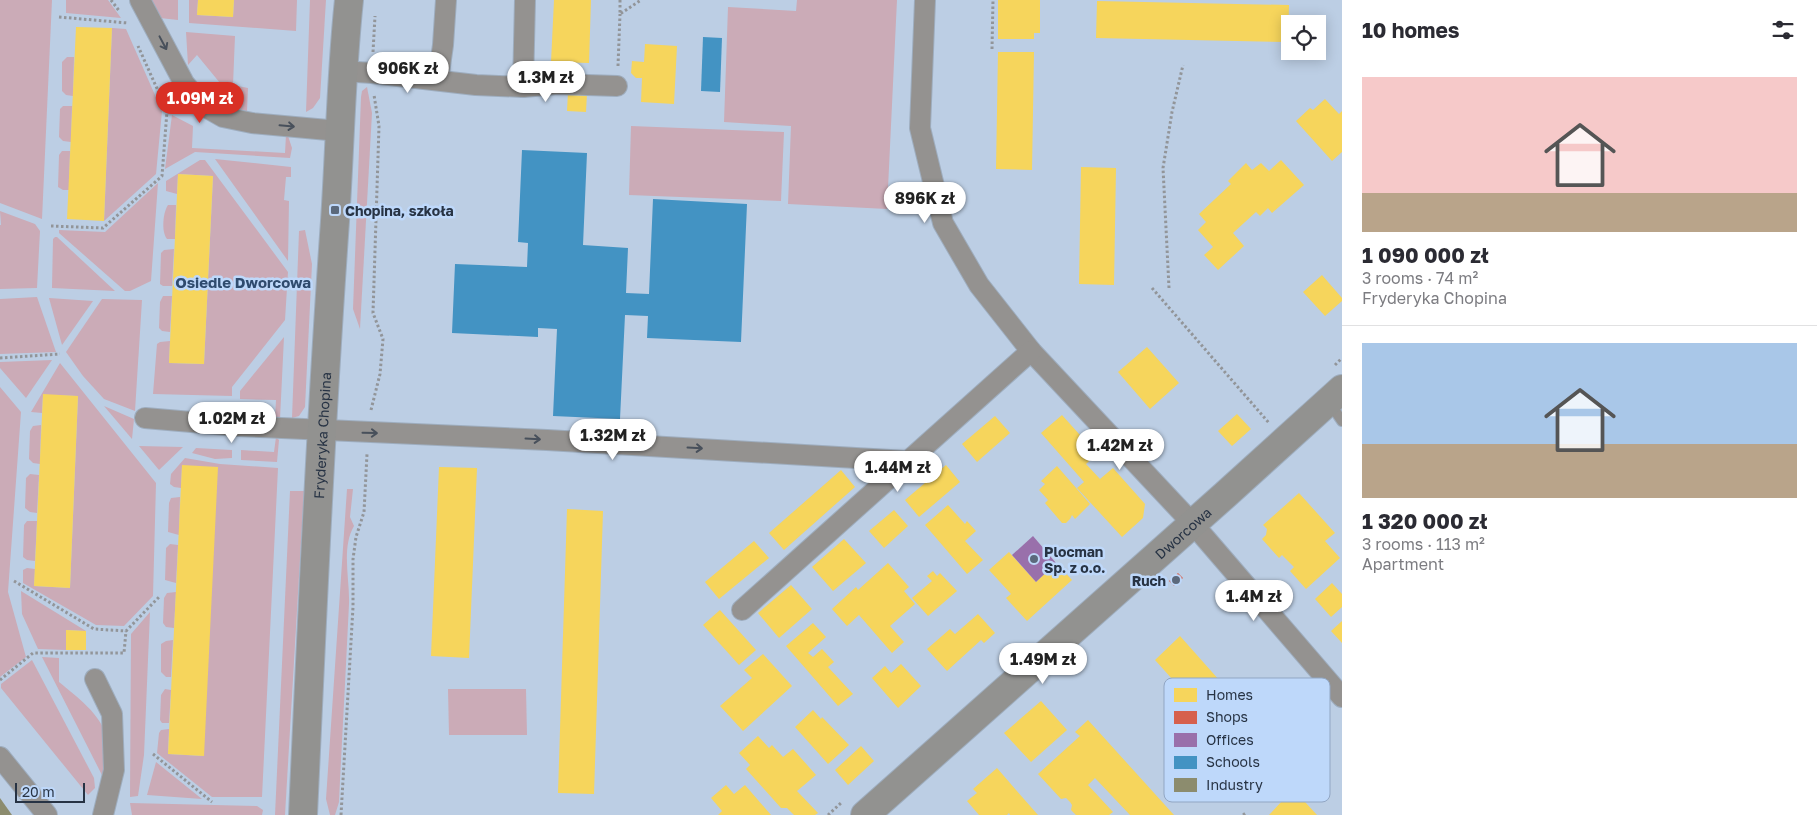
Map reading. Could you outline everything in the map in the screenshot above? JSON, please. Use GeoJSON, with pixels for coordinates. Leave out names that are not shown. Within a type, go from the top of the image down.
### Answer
{"type":"FeatureCollection","features":[{"type":"Feature","properties":{"kind":"street"},"geometry":{"type":"LineString","coordinates":[[140,0],[184,83],[202,105],[224,117],[252,123],[339,132]]}},
{"type":"Feature","properties":{"kind":"street","name":"Fryderyka Chopina"},"geometry":{"type":"LineString","coordinates":[[340,0],[343,64]]}},
{"type":"Feature","properties":{"kind":"street","name":"Fryderyka Chopina"},"geometry":{"type":"LineString","coordinates":[[303,815],[322,430],[343,64],[349,0]]}},
{"type":"Feature","properties":{"kind":"street"},"geometry":{"type":"LineString","coordinates":[[438,80],[446,0]]}},
{"type":"Feature","properties":{"kind":"street"},"geometry":{"type":"LineString","coordinates":[[524,87],[525,0]]}},
{"type":"Feature","properties":{"kind":"street"},"geometry":{"type":"LineString","coordinates":[[925,0],[920,128],[943,223],[979,285],[1032,351],[1193,524],[1326,678]]}},
{"type":"Feature","properties":{"kind":"street"},"geometry":{"type":"LineString","coordinates":[[343,64],[372,73],[476,84],[524,87],[557,84],[617,86]]}},
{"type":"Feature","properties":{"kind":"street"},"geometry":{"type":"LineString","coordinates":[[742,610],[1032,351]]}},
{"type":"Feature","properties":{"kind":"street","name":"Dworcowa"},"geometry":{"type":"LineString","coordinates":[[865,815],[1193,524],[1337,404]]}},
{"type":"Feature","properties":{"kind":"street"},"geometry":{"type":"LineString","coordinates":[[145,418],[238,426],[547,440],[908,461]]}},
{"type":"Feature","properties":{"kind":"street"},"geometry":{"type":"LineString","coordinates":[[94,679],[112,714],[114,770],[103,815]]}},
{"type":"Feature","properties":{"kind":"street"},"geometry":{"type":"LineString","coordinates":[[1330,683],[1342,697]]}},
{"type":"Feature","properties":{"kind":"street"},"geometry":{"type":"LineString","coordinates":[[0,758],[47,815]]}},
{"type":"Feature","properties":{"kind":"path"},"geometry":{"type":"LineString","coordinates":[[111,0],[131,31]]}},
{"type":"Feature","properties":{"kind":"path"},"geometry":{"type":"LineString","coordinates":[[617,86],[620,0]]}},
{"type":"Feature","properties":{"kind":"path"},"geometry":{"type":"LineString","coordinates":[[620,14],[641,0]]}},
{"type":"Feature","properties":{"kind":"path"},"geometry":{"type":"LineString","coordinates":[[992,48],[993,0]]}},
{"type":"Feature","properties":{"kind":"path"},"geometry":{"type":"LineString","coordinates":[[341,815],[354,607],[353,559],[356,537],[364,512],[369,420],[380,374],[383,339],[373,313],[379,126],[378,111],[371,85],[376,8]]}},
{"type":"Feature","properties":{"kind":"path"},"geometry":{"type":"LineString","coordinates":[[51,226],[103,228],[162,176],[167,111],[135,40]]}},
{"type":"Feature","properties":{"kind":"path"},"geometry":{"type":"LineString","coordinates":[[1169,288],[1163,168],[1172,112],[1183,65]]}},
{"type":"Feature","properties":{"kind":"path"},"geometry":{"type":"LineString","coordinates":[[1152,288],[1270,423]]}},
{"type":"Feature","properties":{"kind":"path"},"geometry":{"type":"LineString","coordinates":[[0,358],[60,354]]}},
{"type":"Feature","properties":{"kind":"path"},"geometry":{"type":"LineString","coordinates":[[14,582],[94,629],[126,631]]}},
{"type":"Feature","properties":{"kind":"path"},"geometry":{"type":"LineString","coordinates":[[0,680],[34,653],[124,652],[126,631],[159,597]]}},
{"type":"Feature","properties":{"kind":"path"},"geometry":{"type":"LineString","coordinates":[[153,754],[212,802]]}},
{"type":"Feature","properties":{"kind":"shaded area"},"geometry":{"type":"Polygon","coordinates":[[[0,0],[52,0],[42,219],[0,203],[0,0]]]}},
{"type":"Feature","properties":{"kind":"shaded area"},"geometry":{"type":"Polygon","coordinates":[[[66,0],[108,0],[121,18],[66,13],[66,0]]]}},
{"type":"Feature","properties":{"kind":"shaded area"},"geometry":{"type":"Polygon","coordinates":[[[147,0],[178,0],[178,20],[160,18],[147,0]]]}},
{"type":"Feature","properties":{"kind":"shaded area"},"geometry":{"type":"Polygon","coordinates":[[[189,0],[198,0],[197,15],[233,17],[234,0],[297,0],[296,31],[189,23],[189,0]]]}},
{"type":"Feature","properties":{"kind":"shaded area"},"geometry":{"type":"Polygon","coordinates":[[[310,0],[326,0],[320,98],[313,108],[306,112],[310,0]]]}},
{"type":"Feature","properties":{"kind":"shaded area"},"geometry":{"type":"Polygon","coordinates":[[[797,0],[897,0],[887,209],[788,204],[791,126],[724,122],[728,7],[796,11],[797,0]]]}},
{"type":"Feature","properties":{"kind":"shaded area"},"geometry":{"type":"Polygon","coordinates":[[[112,28],[126,29],[162,111],[156,174],[104,221],[112,28]]]}},
{"type":"Feature","properties":{"kind":"shaded area"},"geometry":{"type":"Polygon","coordinates":[[[186,32],[235,36],[233,85],[248,88],[247,111],[225,106],[209,96],[220,83],[197,55],[188,65],[186,32]]]}},
{"type":"Feature","properties":{"kind":"shaded area"},"geometry":{"type":"Polygon","coordinates":[[[67,57],[74,57],[73,96],[66,95],[62,91],[62,62],[67,57]]]}},
{"type":"Feature","properties":{"kind":"shaded area"},"geometry":{"type":"Polygon","coordinates":[[[367,87],[372,113],[360,329],[353,309],[361,97],[362,91],[367,87]]]}},
{"type":"Feature","properties":{"kind":"shaded area"},"geometry":{"type":"Polygon","coordinates":[[[63,106],[72,106],[71,142],[63,141],[59,137],[60,109],[63,106]]]}},
{"type":"Feature","properties":{"kind":"shaded area"},"geometry":{"type":"Polygon","coordinates":[[[172,115],[193,126],[192,148],[285,153],[286,135],[292,148],[290,158],[195,152],[165,169],[172,115]]]}},
{"type":"Feature","properties":{"kind":"shaded area"},"geometry":{"type":"Polygon","coordinates":[[[631,126],[784,132],[781,201],[629,195],[631,126]]]}},
{"type":"Feature","properties":{"kind":"shaded area"},"geometry":{"type":"Polygon","coordinates":[[[62,151],[70,151],[69,190],[63,190],[58,187],[59,155],[62,151]]]}},
{"type":"Feature","properties":{"kind":"shaded area"},"geometry":{"type":"Polygon","coordinates":[[[215,159],[291,167],[291,177],[286,177],[284,200],[289,201],[288,261],[215,159]]]}},
{"type":"Feature","properties":{"kind":"shaded area"},"geometry":{"type":"Polygon","coordinates":[[[200,160],[205,160],[288,272],[285,320],[232,387],[232,396],[153,394],[157,344],[160,342],[170,341],[169,363],[204,364],[213,176],[178,174],[177,194],[166,191],[166,181],[200,160]]]}},
{"type":"Feature","properties":{"kind":"shaded area"},"geometry":{"type":"Polygon","coordinates":[[[158,183],[151,281],[130,291],[125,291],[59,233],[59,230],[105,232],[158,183]]]}},
{"type":"Feature","properties":{"kind":"shaded area"},"geometry":{"type":"Polygon","coordinates":[[[168,205],[176,205],[175,239],[167,239],[164,232],[164,217],[168,205]]]}},
{"type":"Feature","properties":{"kind":"shaded area"},"geometry":{"type":"Polygon","coordinates":[[[0,211],[35,224],[40,231],[37,288],[0,289],[0,211]]]}},
{"type":"Feature","properties":{"kind":"shaded area"},"geometry":{"type":"Polygon","coordinates":[[[305,230],[312,264],[305,407],[299,416],[292,418],[299,231],[305,230]]]}},
{"type":"Feature","properties":{"kind":"shaded area"},"geometry":{"type":"Polygon","coordinates":[[[55,237],[115,291],[52,288],[53,239],[55,237]]]}},
{"type":"Feature","properties":{"kind":"shaded area"},"geometry":{"type":"Polygon","coordinates":[[[174,249],[172,286],[163,286],[160,284],[161,253],[164,250],[174,249]]]}},
{"type":"Feature","properties":{"kind":"shaded area"},"geometry":{"type":"Polygon","coordinates":[[[163,296],[172,296],[170,332],[162,331],[159,328],[160,302],[163,296]]]}},
{"type":"Feature","properties":{"kind":"shaded area"},"geometry":{"type":"Polygon","coordinates":[[[37,297],[56,352],[0,354],[0,299],[37,297]]]}},
{"type":"Feature","properties":{"kind":"shaded area"},"geometry":{"type":"Polygon","coordinates":[[[49,298],[93,301],[62,345],[49,298]]]}},
{"type":"Feature","properties":{"kind":"shaded area"},"geometry":{"type":"Polygon","coordinates":[[[102,299],[142,300],[135,411],[104,399],[83,376],[66,352],[102,299]]]}},
{"type":"Feature","properties":{"kind":"shaded area"},"geometry":{"type":"Polygon","coordinates":[[[284,337],[280,419],[275,419],[276,400],[240,399],[240,391],[284,337]]]}},
{"type":"Feature","properties":{"kind":"shaded area"},"geometry":{"type":"Polygon","coordinates":[[[52,360],[26,398],[0,368],[0,362],[52,360]]]}},
{"type":"Feature","properties":{"kind":"shaded area"},"geometry":{"type":"Polygon","coordinates":[[[60,363],[156,483],[153,596],[124,626],[96,625],[23,583],[23,570],[27,568],[35,569],[34,586],[70,588],[78,396],[43,395],[42,413],[31,412],[60,363]]]}},
{"type":"Feature","properties":{"kind":"shaded area"},"geometry":{"type":"Polygon","coordinates":[[[0,387],[21,412],[8,592],[26,657],[0,677],[0,387]]]}},
{"type":"Feature","properties":{"kind":"shaded area"},"geometry":{"type":"Polygon","coordinates":[[[104,406],[134,419],[132,439],[104,406]]]}},
{"type":"Feature","properties":{"kind":"shaded area"},"geometry":{"type":"Polygon","coordinates":[[[41,425],[40,464],[33,463],[29,459],[30,431],[33,426],[41,425]]]}},
{"type":"Feature","properties":{"kind":"shaded area"},"geometry":{"type":"Polygon","coordinates":[[[276,437],[279,440],[277,462],[241,460],[241,450],[274,452],[276,437]]]}},
{"type":"Feature","properties":{"kind":"shaded area"},"geometry":{"type":"Polygon","coordinates":[[[139,446],[183,447],[159,470],[139,446]]]}},
{"type":"Feature","properties":{"kind":"shaded area"},"geometry":{"type":"Polygon","coordinates":[[[196,448],[232,450],[232,458],[215,459],[192,453],[196,448]]]}},
{"type":"Feature","properties":{"kind":"shaded area"},"geometry":{"type":"Polygon","coordinates":[[[185,458],[220,464],[278,468],[262,797],[212,797],[157,753],[159,733],[161,730],[169,729],[168,754],[203,756],[182,466],[181,488],[170,484],[171,474],[185,458]]]}},
{"type":"Feature","properties":{"kind":"shaded area"},"geometry":{"type":"Polygon","coordinates":[[[30,474],[39,475],[37,513],[30,512],[25,508],[26,478],[30,474]]]}},
{"type":"Feature","properties":{"kind":"shaded area"},"geometry":{"type":"Polygon","coordinates":[[[347,489],[353,489],[350,517],[354,526],[350,535],[347,554],[349,604],[339,802],[335,815],[330,815],[326,799],[347,489]]]}},
{"type":"Feature","properties":{"kind":"shaded area"},"geometry":{"type":"Polygon","coordinates":[[[290,491],[304,491],[285,815],[275,815],[290,491]]]}},
{"type":"Feature","properties":{"kind":"shaded area"},"geometry":{"type":"Polygon","coordinates":[[[180,497],[179,535],[168,532],[169,503],[171,498],[180,497]]]}},
{"type":"Feature","properties":{"kind":"shaded area"},"geometry":{"type":"Polygon","coordinates":[[[27,521],[37,521],[35,561],[27,560],[23,557],[24,525],[27,521]]]}},
{"type":"Feature","properties":{"kind":"shaded area"},"geometry":{"type":"Polygon","coordinates":[[[170,544],[178,545],[176,583],[165,580],[166,548],[170,544]]]}},
{"type":"Feature","properties":{"kind":"shaded area"},"geometry":{"type":"Polygon","coordinates":[[[21,591],[86,631],[66,630],[66,650],[38,649],[22,614],[21,591]]]}},
{"type":"Feature","properties":{"kind":"shaded area"},"geometry":{"type":"Polygon","coordinates":[[[176,592],[174,628],[166,627],[163,623],[164,598],[167,593],[176,592]]]}},
{"type":"Feature","properties":{"kind":"shaded area"},"geometry":{"type":"Polygon","coordinates":[[[150,612],[144,755],[138,796],[130,797],[131,634],[150,612]]]}},
{"type":"Feature","properties":{"kind":"shaded area"},"geometry":{"type":"Polygon","coordinates":[[[173,640],[171,677],[166,677],[161,672],[161,644],[173,640]]]}},
{"type":"Feature","properties":{"kind":"shaded area"},"geometry":{"type":"Polygon","coordinates":[[[42,657],[59,658],[59,682],[88,707],[100,721],[107,738],[108,748],[105,781],[42,657]]]}},
{"type":"Feature","properties":{"kind":"shaded area"},"geometry":{"type":"Polygon","coordinates":[[[32,660],[94,778],[95,788],[88,795],[1,688],[1,684],[32,660]]]}},
{"type":"Feature","properties":{"kind":"shaded area"},"geometry":{"type":"Polygon","coordinates":[[[165,689],[171,690],[169,723],[162,723],[160,720],[161,695],[165,689]]]}},
{"type":"Feature","properties":{"kind":"shaded area"},"geometry":{"type":"Polygon","coordinates":[[[448,689],[526,689],[527,735],[449,735],[448,689]]]}},
{"type":"Feature","properties":{"kind":"shaded area"},"geometry":{"type":"Polygon","coordinates":[[[156,762],[202,799],[147,795],[156,762]]]}},
{"type":"Feature","properties":{"kind":"shaded area"},"geometry":{"type":"Polygon","coordinates":[[[130,803],[257,806],[263,810],[262,815],[132,815],[130,803]]]}},
{"type":"Feature","properties":{"kind":"building: Homes"},"geometry":{"type":"Polygon","coordinates":[[[198,0],[234,0],[233,17],[197,15],[198,0]]]}},
{"type":"Feature","properties":{"kind":"building: Homes"},"geometry":{"type":"Polygon","coordinates":[[[554,0],[591,0],[589,63],[551,62],[554,0]]]}},
{"type":"Feature","properties":{"kind":"building: Homes"},"geometry":{"type":"Polygon","coordinates":[[[998,0],[1040,0],[1040,33],[1034,33],[1034,39],[998,39],[998,0]]]}},
{"type":"Feature","properties":{"kind":"building: Homes"},"geometry":{"type":"Polygon","coordinates":[[[1097,1],[1289,5],[1289,15],[1281,15],[1281,42],[1096,38],[1097,1]]]}},
{"type":"Feature","properties":{"kind":"building: Homes"},"geometry":{"type":"Polygon","coordinates":[[[76,27],[112,28],[104,221],[67,219],[76,27]]]}},
{"type":"Feature","properties":{"kind":"building: Homes"},"geometry":{"type":"Polygon","coordinates":[[[645,44],[677,46],[674,104],[641,102],[642,78],[636,78],[631,73],[632,61],[644,62],[645,44]]]}},
{"type":"Feature","properties":{"kind":"building: Homes"},"geometry":{"type":"Polygon","coordinates":[[[998,52],[1034,52],[1032,170],[996,169],[998,52]]]}},
{"type":"Feature","properties":{"kind":"building: Homes"},"geometry":{"type":"Polygon","coordinates":[[[568,92],[587,93],[586,112],[567,111],[568,92]]]}},
{"type":"Feature","properties":{"kind":"building: Homes"},"geometry":{"type":"Polygon","coordinates":[[[1325,99],[1339,114],[1342,111],[1342,152],[1332,161],[1296,121],[1310,108],[1313,110],[1325,99]]]}},
{"type":"Feature","properties":{"kind":"building: Homes"},"geometry":{"type":"Polygon","coordinates":[[[1281,160],[1304,185],[1272,213],[1268,208],[1260,216],[1256,212],[1233,233],[1244,246],[1218,270],[1204,255],[1213,247],[1198,230],[1206,222],[1199,214],[1231,184],[1228,181],[1246,163],[1252,170],[1261,163],[1269,171],[1281,160]]]}},
{"type":"Feature","properties":{"kind":"building: Homes"},"geometry":{"type":"Polygon","coordinates":[[[1081,167],[1116,168],[1114,285],[1079,284],[1081,167]]]}},
{"type":"Feature","properties":{"kind":"building: Homes"},"geometry":{"type":"Polygon","coordinates":[[[178,174],[213,176],[204,364],[169,363],[178,174]]]}},
{"type":"Feature","properties":{"kind":"building: Homes"},"geometry":{"type":"Polygon","coordinates":[[[1322,275],[1342,298],[1342,301],[1325,316],[1303,292],[1322,275]]]}},
{"type":"Feature","properties":{"kind":"building: Homes"},"geometry":{"type":"Polygon","coordinates":[[[1147,347],[1179,383],[1150,409],[1118,372],[1147,347]]]}},
{"type":"Feature","properties":{"kind":"building: Homes"},"geometry":{"type":"Polygon","coordinates":[[[43,394],[78,396],[70,588],[34,586],[43,394]]]}},
{"type":"Feature","properties":{"kind":"building: Homes"},"geometry":{"type":"Polygon","coordinates":[[[1237,414],[1251,429],[1232,446],[1218,431],[1237,414]]]}},
{"type":"Feature","properties":{"kind":"building: Homes"},"geometry":{"type":"Polygon","coordinates":[[[1062,415],[1097,454],[1086,464],[1100,479],[1113,468],[1145,504],[1143,518],[1122,537],[1077,488],[1084,482],[1041,433],[1062,415]]]}},
{"type":"Feature","properties":{"kind":"building: Homes"},"geometry":{"type":"Polygon","coordinates":[[[995,416],[1010,433],[977,462],[962,444],[995,416]]]}},
{"type":"Feature","properties":{"kind":"building: Homes"},"geometry":{"type":"Polygon","coordinates":[[[182,465],[218,467],[204,756],[168,754],[182,465]]]}},
{"type":"Feature","properties":{"kind":"building: Homes"},"geometry":{"type":"Polygon","coordinates":[[[946,465],[960,482],[919,517],[905,500],[946,465]]]}},
{"type":"Feature","properties":{"kind":"building: Homes"},"geometry":{"type":"Polygon","coordinates":[[[1057,466],[1090,504],[1075,519],[1072,515],[1066,523],[1062,523],[1045,503],[1048,500],[1039,490],[1045,484],[1041,481],[1057,466]]]}},
{"type":"Feature","properties":{"kind":"building: Homes"},"geometry":{"type":"Polygon","coordinates":[[[439,467],[477,468],[469,658],[431,656],[439,467]]]}},
{"type":"Feature","properties":{"kind":"building: Homes"},"geometry":{"type":"Polygon","coordinates":[[[841,470],[855,487],[784,550],[769,533],[841,470]]]}},
{"type":"Feature","properties":{"kind":"building: Homes"},"geometry":{"type":"Polygon","coordinates":[[[1299,493],[1335,533],[1325,541],[1340,558],[1306,589],[1290,571],[1294,567],[1282,555],[1279,558],[1262,539],[1266,535],[1267,529],[1263,525],[1299,493]]]}},
{"type":"Feature","properties":{"kind":"building: Homes"},"geometry":{"type":"Polygon","coordinates":[[[948,505],[965,524],[967,521],[976,531],[965,541],[983,560],[967,574],[925,525],[948,505]]]}},
{"type":"Feature","properties":{"kind":"building: Homes"},"geometry":{"type":"Polygon","coordinates":[[[567,509],[603,511],[594,794],[558,793],[567,509]]]}},
{"type":"Feature","properties":{"kind":"building: Homes"},"geometry":{"type":"Polygon","coordinates":[[[894,510],[908,526],[884,548],[869,531],[894,510]]]}},
{"type":"Feature","properties":{"kind":"building: Homes"},"geometry":{"type":"Polygon","coordinates":[[[844,539],[866,563],[833,591],[812,567],[844,539]]]}},
{"type":"Feature","properties":{"kind":"building: Homes"},"geometry":{"type":"Polygon","coordinates":[[[754,541],[769,558],[719,599],[705,582],[754,541]]]}},
{"type":"Feature","properties":{"kind":"building: Homes"},"geometry":{"type":"Polygon","coordinates":[[[1009,552],[1036,582],[1056,563],[1072,580],[1027,621],[1006,598],[1011,594],[989,570],[1009,552]]]}},
{"type":"Feature","properties":{"kind":"building: Homes"},"geometry":{"type":"Polygon","coordinates":[[[888,563],[909,587],[904,591],[915,604],[890,626],[904,642],[892,653],[859,615],[847,626],[832,609],[856,587],[858,590],[888,563]]]}},
{"type":"Feature","properties":{"kind":"building: Homes"},"geometry":{"type":"Polygon","coordinates":[[[933,571],[937,576],[940,573],[957,591],[928,616],[912,598],[932,581],[927,576],[933,571]]]}},
{"type":"Feature","properties":{"kind":"building: Homes"},"geometry":{"type":"Polygon","coordinates":[[[1332,583],[1342,594],[1342,607],[1331,617],[1315,599],[1332,583]]]}},
{"type":"Feature","properties":{"kind":"building: Homes"},"geometry":{"type":"Polygon","coordinates":[[[791,585],[812,609],[779,638],[758,613],[791,585]]]}},
{"type":"Feature","properties":{"kind":"building: Homes"},"geometry":{"type":"Polygon","coordinates":[[[720,610],[756,650],[739,665],[703,625],[720,610]]]}},
{"type":"Feature","properties":{"kind":"building: Homes"},"geometry":{"type":"Polygon","coordinates":[[[978,614],[995,633],[984,643],[981,640],[947,671],[927,649],[950,629],[955,634],[978,614]]]}},
{"type":"Feature","properties":{"kind":"building: Homes"},"geometry":{"type":"Polygon","coordinates":[[[1342,621],[1342,643],[1331,631],[1342,621]]]}},
{"type":"Feature","properties":{"kind":"building: Homes"},"geometry":{"type":"Polygon","coordinates":[[[813,623],[826,637],[808,653],[813,657],[822,649],[834,662],[828,667],[853,694],[838,706],[786,646],[813,623]]]}},
{"type":"Feature","properties":{"kind":"building: Homes"},"geometry":{"type":"Polygon","coordinates":[[[66,630],[86,631],[86,650],[66,650],[66,630]]]}},
{"type":"Feature","properties":{"kind":"building: Homes"},"geometry":{"type":"Polygon","coordinates":[[[1180,636],[1217,678],[1171,678],[1155,660],[1180,636]]]}},
{"type":"Feature","properties":{"kind":"building: Homes"},"geometry":{"type":"Polygon","coordinates":[[[763,654],[792,686],[743,731],[720,706],[752,678],[744,670],[763,654]]]}},
{"type":"Feature","properties":{"kind":"building: Homes"},"geometry":{"type":"Polygon","coordinates":[[[901,664],[921,686],[898,708],[872,678],[885,666],[891,673],[901,664]]]}},
{"type":"Feature","properties":{"kind":"building: Homes"},"geometry":{"type":"Polygon","coordinates":[[[1041,701],[1067,730],[1031,762],[1004,733],[1041,701]]]}},
{"type":"Feature","properties":{"kind":"building: Homes"},"geometry":{"type":"Polygon","coordinates":[[[813,710],[849,745],[828,764],[795,727],[813,710]]]}},
{"type":"Feature","properties":{"kind":"building: Homes"},"geometry":{"type":"Polygon","coordinates":[[[1088,720],[1174,815],[1130,815],[1095,778],[1088,785],[1113,812],[1109,815],[1076,815],[1071,810],[1072,805],[1070,802],[1066,798],[1061,799],[1038,774],[1080,736],[1075,732],[1088,720]]]}},
{"type":"Feature","properties":{"kind":"building: Homes"},"geometry":{"type":"Polygon","coordinates":[[[758,736],[769,748],[772,745],[783,757],[793,749],[816,775],[797,791],[818,813],[815,815],[794,815],[787,808],[781,808],[746,769],[750,765],[739,753],[758,736]]]}},
{"type":"Feature","properties":{"kind":"building: Homes"},"geometry":{"type":"Polygon","coordinates":[[[861,746],[874,761],[848,785],[835,770],[861,746]]]}},
{"type":"Feature","properties":{"kind":"building: Homes"},"geometry":{"type":"Polygon","coordinates":[[[997,768],[1038,815],[1010,815],[1009,813],[1007,815],[979,815],[967,801],[977,793],[973,789],[997,768]]]}},
{"type":"Feature","properties":{"kind":"building: Homes"},"geometry":{"type":"Polygon","coordinates":[[[726,785],[734,794],[745,785],[771,815],[718,815],[722,811],[711,798],[726,785]]]}},
{"type":"Feature","properties":{"kind":"building: Homes"},"geometry":{"type":"Polygon","coordinates":[[[1281,802],[1305,802],[1317,815],[1269,815],[1281,802]]]}},
{"type":"Feature","properties":{"kind":"building: Shops","name":"Ruch"},"geometry":{"type":"Polygon","coordinates":[[[1178,573],[1183,578],[1174,586],[1169,581],[1178,573]]]}},
{"type":"Feature","properties":{"kind":"building: Offices","name":"Plocman Sp. z o.o."},"geometry":{"type":"Polygon","coordinates":[[[1033,536],[1056,563],[1036,582],[1012,555],[1033,536]]]}},
{"type":"Feature","properties":{"kind":"building: Schools"},"geometry":{"type":"Polygon","coordinates":[[[703,37],[722,38],[720,92],[701,91],[703,37]]]}},
{"type":"Feature","properties":{"kind":"building: Schools"},"geometry":{"type":"Polygon","coordinates":[[[522,150],[587,153],[583,245],[628,248],[626,293],[649,294],[653,199],[747,204],[741,342],[647,338],[648,316],[625,315],[620,419],[553,416],[557,329],[538,328],[538,337],[452,333],[455,264],[527,267],[528,243],[518,242],[522,150]]]}},
{"type":"Feature","properties":{"kind":"building: Industry"},"geometry":{"type":"Polygon","coordinates":[[[0,798],[12,815],[0,815],[0,798]]]}},
{"type":"Feature","properties":{"kind":"place","name":"Chopina, szkoła"},"geometry":{"type":"Point","coordinates":[335,210]}},
{"type":"Feature","properties":{"kind":"place","name":"Plocman Sp. z o.o."},"geometry":{"type":"Point","coordinates":[1034,559]}},
{"type":"Feature","properties":{"kind":"place","name":"Ruch"},"geometry":{"type":"Point","coordinates":[1176,580]}},
{"type":"Feature","properties":{"kind":"district","name":"Osiedle Dworcowa"},"geometry":{"type":"Point","coordinates":[243,282]}}]}
